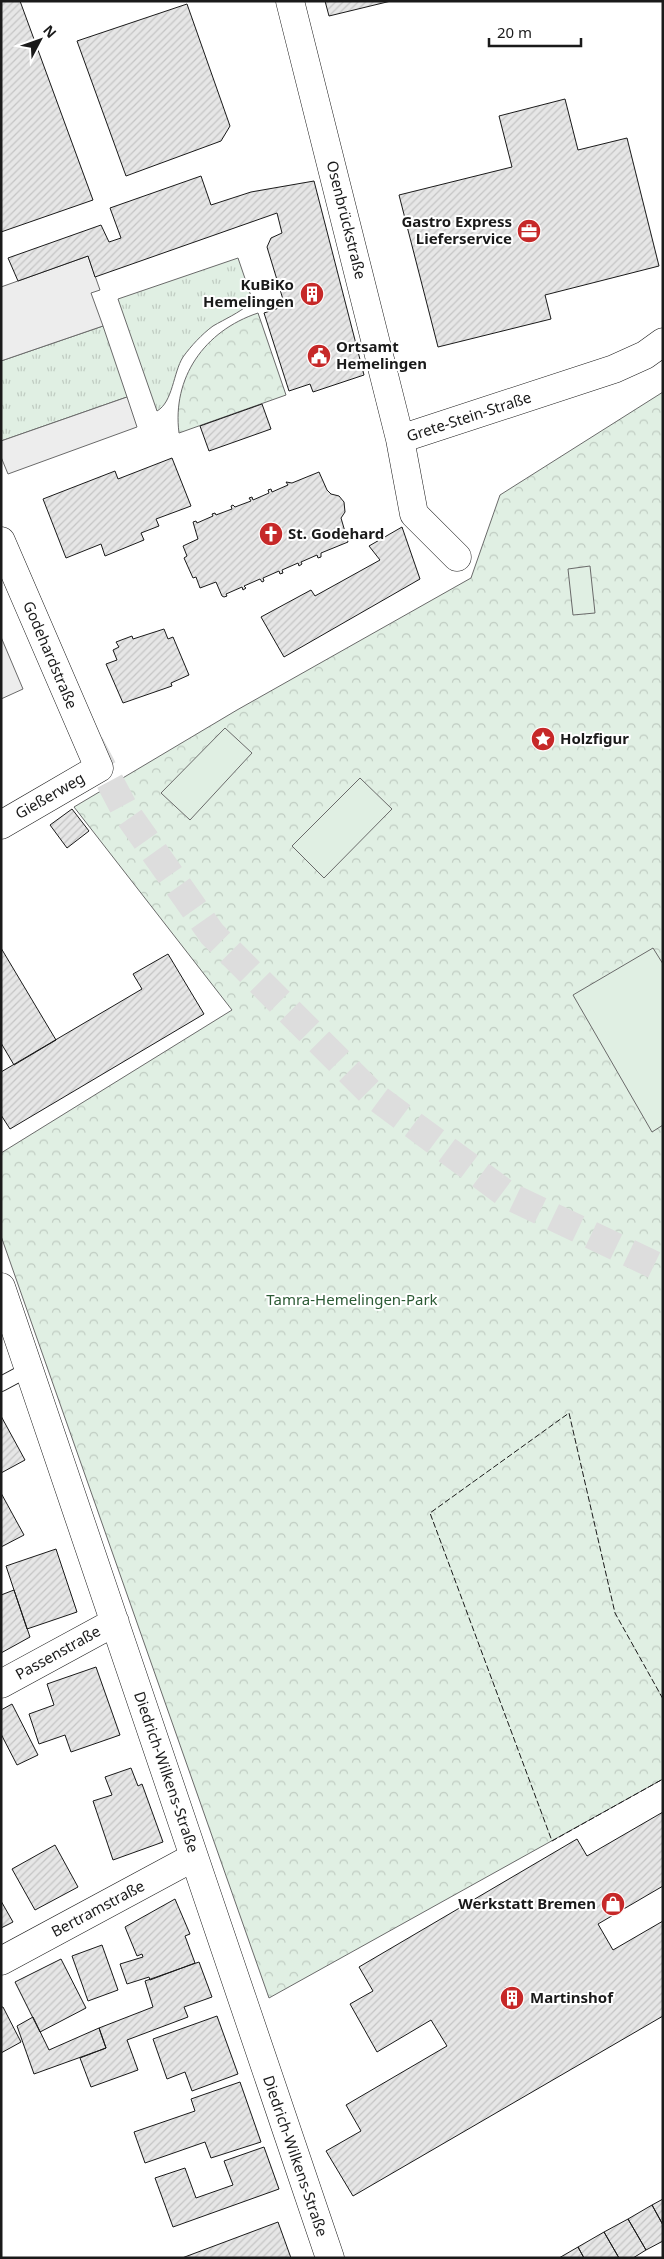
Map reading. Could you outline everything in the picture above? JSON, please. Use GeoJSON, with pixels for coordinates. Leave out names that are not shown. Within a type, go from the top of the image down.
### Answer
{"type":"FeatureCollection","features":[{"type":"Feature","properties":{"kind":"street","name":"Osenbrückstraße"},"geometry":{"type":"LineString","coordinates":[[290,1],[400,439]]}},
{"type":"Feature","properties":{"kind":"street","name":"Grete-Stein-Straße"},"geometry":{"type":"LineString","coordinates":[[457,557],[414,514],[400,439],[614,369],[645,355],[663,342]]}},
{"type":"Feature","properties":{"kind":"street","name":"Godehardstraße"},"geometry":{"type":"LineString","coordinates":[[1,541],[99,768]]}},
{"type":"Feature","properties":{"kind":"street","name":"Gießerweg"},"geometry":{"type":"LineString","coordinates":[[1,825],[99,768]]}},
{"type":"Feature","properties":{"kind":"street","name":"Diedrich-Wilkens-Straße"},"geometry":{"type":"LineString","coordinates":[[1,1287],[330,2258]]}},
{"type":"Feature","properties":{"kind":"street","name":"Passenstraße"},"geometry":{"type":"LineString","coordinates":[[1,1684],[114,1622]]}},
{"type":"Feature","properties":{"kind":"street","name":"Bertramstraße"},"geometry":{"type":"LineString","coordinates":[[1,1961],[194,1857]]}},
{"type":"Feature","properties":{"kind":"lane"},"geometry":{"type":"LineString","coordinates":[[1,1384],[29,1369]]}},
{"type":"Feature","properties":{"kind":"green space"},"geometry":{"type":"Polygon","coordinates":[[[238,258],[252,299],[241,310],[209,329],[183,357],[170,394],[162,407],[157,411],[118,299],[238,258]]]}},
{"type":"Feature","properties":{"kind":"green space"},"geometry":{"type":"Polygon","coordinates":[[[258,313],[286,395],[179,433],[178,413],[181,394],[187,376],[196,359],[207,344],[222,332],[239,321],[258,313]]]}},
{"type":"Feature","properties":{"kind":"green space"},"geometry":{"type":"Polygon","coordinates":[[[103,326],[127,397],[1,441],[1,361],[103,326]]]}},
{"type":"Feature","properties":{"kind":"green space","name":"Tamra-Hemelingen-Park"},"geometry":{"type":"Polygon","coordinates":[[[663,392],[663,1779],[269,1998],[1,1236],[1,1153],[232,1010],[74,807],[237,710],[471,578],[500,495],[663,392]]]}},
{"type":"Feature","properties":{"kind":"green space"},"geometry":{"type":"Polygon","coordinates":[[[590,566],[595,613],[573,615],[568,569],[590,566]]]}},
{"type":"Feature","properties":{"kind":"green space"},"geometry":{"type":"Polygon","coordinates":[[[225,728],[252,753],[190,820],[161,793],[225,728]]]}},
{"type":"Feature","properties":{"kind":"green space"},"geometry":{"type":"Polygon","coordinates":[[[360,778],[392,809],[324,878],[292,846],[360,778]]]}},
{"type":"Feature","properties":{"kind":"green space"},"geometry":{"type":"Polygon","coordinates":[[[653,948],[663,964],[663,1125],[652,1132],[573,995],[653,948]]]}},
{"type":"Feature","properties":{"kind":"shaded area"},"geometry":{"type":"Polygon","coordinates":[[[88,256],[100,290],[91,293],[103,326],[1,361],[1,287],[88,256]]]}},
{"type":"Feature","properties":{"kind":"shaded area"},"geometry":{"type":"Polygon","coordinates":[[[127,397],[137,427],[8,474],[1,457],[1,441],[127,397]]]}},
{"type":"Feature","properties":{"kind":"shaded area"},"geometry":{"type":"Polygon","coordinates":[[[1,637],[23,689],[1,699],[1,637]]]}},
{"type":"Feature","properties":{"kind":"building"},"geometry":{"type":"Polygon","coordinates":[[[1,1],[20,1],[93,200],[1,232],[1,1]]]}},
{"type":"Feature","properties":{"kind":"building"},"geometry":{"type":"Polygon","coordinates":[[[325,1],[391,1],[329,16],[325,1]]]}},
{"type":"Feature","properties":{"kind":"building"},"geometry":{"type":"Polygon","coordinates":[[[187,4],[230,126],[221,141],[126,176],[77,41],[187,4]]]}},
{"type":"Feature","properties":{"kind":"building","name":"Gastro Express Lieferservice"},"geometry":{"type":"Polygon","coordinates":[[[565,99],[578,150],[627,138],[659,266],[545,295],[551,319],[438,347],[399,195],[512,167],[499,116],[565,99]]]}},
{"type":"Feature","properties":{"kind":"building","name":"KuBiKo Hemelingen"},"geometry":{"type":"Polygon","coordinates":[[[201,176],[211,205],[251,192],[314,181],[364,375],[313,392],[310,384],[289,391],[264,313],[285,306],[267,247],[271,238],[282,233],[277,213],[95,277],[88,256],[18,281],[8,258],[101,225],[109,242],[121,238],[110,208],[201,176]]]}},
{"type":"Feature","properties":{"kind":"building"},"geometry":{"type":"Polygon","coordinates":[[[262,404],[271,429],[209,451],[200,426],[262,404]]]}},
{"type":"Feature","properties":{"kind":"building"},"geometry":{"type":"Polygon","coordinates":[[[172,458],[191,506],[156,519],[159,526],[141,533],[144,540],[105,556],[101,544],[66,558],[43,499],[115,471],[118,479],[172,458]]]}},
{"type":"Feature","properties":{"kind":"building","name":"St. Godehard"},"geometry":{"type":"Polygon","coordinates":[[[319,472],[327,490],[331,494],[339,496],[344,502],[345,512],[341,518],[348,542],[321,553],[321,557],[318,558],[317,555],[301,562],[302,564],[299,566],[298,563],[282,570],[283,573],[280,574],[279,571],[263,578],[264,581],[262,582],[260,579],[244,586],[246,588],[243,590],[242,587],[226,594],[227,596],[224,597],[216,582],[200,588],[196,577],[193,578],[184,558],[187,556],[183,546],[198,539],[193,522],[196,521],[197,523],[213,516],[212,514],[215,513],[216,515],[232,509],[231,506],[233,505],[235,507],[251,501],[249,498],[252,497],[253,500],[269,493],[268,490],[271,489],[272,492],[288,485],[286,482],[292,483],[319,472]]]}},
{"type":"Feature","properties":{"kind":"building"},"geometry":{"type":"Polygon","coordinates":[[[402,527],[420,579],[284,657],[261,617],[311,590],[315,596],[380,560],[369,546],[402,527]]]}},
{"type":"Feature","properties":{"kind":"building"},"geometry":{"type":"Polygon","coordinates":[[[164,629],[168,639],[173,637],[189,675],[171,683],[172,686],[123,703],[106,664],[117,660],[113,650],[119,647],[116,642],[132,636],[133,639],[164,629]]]}},
{"type":"Feature","properties":{"kind":"building"},"geometry":{"type":"Polygon","coordinates":[[[72,809],[89,831],[67,848],[50,825],[72,809]]]}},
{"type":"Feature","properties":{"kind":"building"},"geometry":{"type":"Polygon","coordinates":[[[1,948],[56,1040],[14,1065],[1,1043],[1,948]]]}},
{"type":"Feature","properties":{"kind":"building"},"geometry":{"type":"Polygon","coordinates":[[[168,954],[204,1014],[10,1129],[1,1115],[1,1072],[142,989],[133,974],[168,954]]]}},
{"type":"Feature","properties":{"kind":"building"},"geometry":{"type":"Polygon","coordinates":[[[1,1416],[25,1460],[1,1473],[1,1416]]]}},
{"type":"Feature","properties":{"kind":"building"},"geometry":{"type":"Polygon","coordinates":[[[1,1493],[24,1535],[1,1547],[1,1493]]]}},
{"type":"Feature","properties":{"kind":"building"},"geometry":{"type":"Polygon","coordinates":[[[56,1549],[77,1612],[27,1629],[6,1566],[56,1549]]]}},
{"type":"Feature","properties":{"kind":"building"},"geometry":{"type":"Polygon","coordinates":[[[14,1590],[30,1637],[1,1653],[1,1595],[14,1590]]]}},
{"type":"Feature","properties":{"kind":"building"},"geometry":{"type":"Polygon","coordinates":[[[96,1667],[120,1735],[71,1752],[65,1735],[39,1744],[29,1714],[54,1705],[47,1684],[96,1667]]]}},
{"type":"Feature","properties":{"kind":"building"},"geometry":{"type":"Polygon","coordinates":[[[12,1704],[38,1755],[17,1765],[1,1734],[1,1710],[12,1704]]]}},
{"type":"Feature","properties":{"kind":"building"},"geometry":{"type":"Polygon","coordinates":[[[131,1768],[138,1786],[142,1784],[163,1842],[113,1860],[93,1801],[112,1795],[105,1777],[131,1768]]]}},
{"type":"Feature","properties":{"kind":"building","name":"Martinshof"},"geometry":{"type":"Polygon","coordinates":[[[663,1812],[663,1886],[598,1924],[613,1950],[663,1921],[663,2016],[353,2196],[326,2151],[361,2131],[346,2105],[447,2046],[431,2020],[377,2052],[350,2004],[373,1991],[359,1967],[577,1839],[587,1856],[663,1812]]]}},
{"type":"Feature","properties":{"kind":"building"},"geometry":{"type":"Polygon","coordinates":[[[55,1845],[78,1887],[35,1910],[12,1869],[55,1845]]]}},
{"type":"Feature","properties":{"kind":"building"},"geometry":{"type":"Polygon","coordinates":[[[175,1899],[190,1934],[185,1936],[195,1963],[150,1980],[149,1977],[127,1984],[120,1964],[143,1957],[142,1954],[137,1956],[125,1927],[175,1899]]]}},
{"type":"Feature","properties":{"kind":"building"},"geometry":{"type":"Polygon","coordinates":[[[1,1901],[13,1922],[1,1928],[1,1901]]]}},
{"type":"Feature","properties":{"kind":"building"},"geometry":{"type":"Polygon","coordinates":[[[102,1945],[118,1990],[88,2001],[72,1956],[102,1945]]]}},
{"type":"Feature","properties":{"kind":"building"},"geometry":{"type":"Polygon","coordinates":[[[61,1959],[86,2008],[40,2032],[15,1982],[61,1959]]]}},
{"type":"Feature","properties":{"kind":"building"},"geometry":{"type":"Polygon","coordinates":[[[199,1962],[212,1997],[184,2007],[188,2017],[127,2040],[138,2070],[91,2087],[80,2058],[106,2048],[99,2028],[153,2007],[145,1981],[199,1962]]]}},
{"type":"Feature","properties":{"kind":"building"},"geometry":{"type":"Polygon","coordinates":[[[1,2007],[3,2007],[21,2042],[1,2053],[1,2007]]]}},
{"type":"Feature","properties":{"kind":"building"},"geometry":{"type":"Polygon","coordinates":[[[217,2016],[238,2074],[192,2091],[185,2072],[167,2079],[153,2039],[217,2016]]]}},
{"type":"Feature","properties":{"kind":"building"},"geometry":{"type":"Polygon","coordinates":[[[33,2017],[49,2050],[99,2028],[106,2048],[34,2074],[17,2026],[33,2017]]]}},
{"type":"Feature","properties":{"kind":"building"},"geometry":{"type":"Polygon","coordinates":[[[240,2082],[261,2142],[211,2158],[205,2142],[145,2163],[134,2132],[195,2111],[191,2099],[240,2082]]]}},
{"type":"Feature","properties":{"kind":"building"},"geometry":{"type":"Polygon","coordinates":[[[264,2147],[279,2189],[173,2227],[155,2178],[185,2168],[196,2198],[233,2185],[224,2161],[264,2147]]]}},
{"type":"Feature","properties":{"kind":"building"},"geometry":{"type":"Polygon","coordinates":[[[663,2199],[663,2225],[652,2205],[663,2199]]]}},
{"type":"Feature","properties":{"kind":"building"},"geometry":{"type":"Polygon","coordinates":[[[652,2205],[663,2225],[663,2241],[646,2250],[628,2219],[652,2205]]]}},
{"type":"Feature","properties":{"kind":"building"},"geometry":{"type":"Polygon","coordinates":[[[628,2219],[646,2250],[633,2258],[619,2258],[604,2232],[628,2219]]]}},
{"type":"Feature","properties":{"kind":"building"},"geometry":{"type":"Polygon","coordinates":[[[278,2222],[291,2258],[182,2258],[278,2222]]]}},
{"type":"Feature","properties":{"kind":"building"},"geometry":{"type":"Polygon","coordinates":[[[604,2232],[619,2258],[584,2258],[578,2247],[604,2232]]]}},
{"type":"Feature","properties":{"kind":"building"},"geometry":{"type":"Polygon","coordinates":[[[578,2247],[584,2258],[559,2258],[578,2247]]]}},
{"type":"Feature","properties":{"kind":"tunnel"},"geometry":{"type":"LineString","coordinates":[[90,744],[126,812],[212,934],[373,1095],[509,1196],[663,1269]]}},
{"type":"Feature","properties":{"kind":"fence"},"geometry":{"type":"LineString","coordinates":[[663,1699],[615,1613],[569,1413],[430,1513],[552,1841],[663,1779]]}},
{"type":"Feature","properties":{"kind":"place","name":"Gastro Express Lieferservice"},"geometry":{"type":"Point","coordinates":[529,231]}},
{"type":"Feature","properties":{"kind":"place","name":"KuBiKo Hemelingen"},"geometry":{"type":"Point","coordinates":[312,294]}},
{"type":"Feature","properties":{"kind":"place","name":"Ortsamt Hemelingen"},"geometry":{"type":"Point","coordinates":[319,356]}},
{"type":"Feature","properties":{"kind":"place","name":"St. Godehard"},"geometry":{"type":"Point","coordinates":[271,534]}},
{"type":"Feature","properties":{"kind":"place","name":"Holzfigur"},"geometry":{"type":"Point","coordinates":[543,739]}},
{"type":"Feature","properties":{"kind":"place","name":"Werkstatt Bremen"},"geometry":{"type":"Point","coordinates":[613,1904]}},
{"type":"Feature","properties":{"kind":"place","name":"Martinshof"},"geometry":{"type":"Point","coordinates":[512,1998]}}]}
